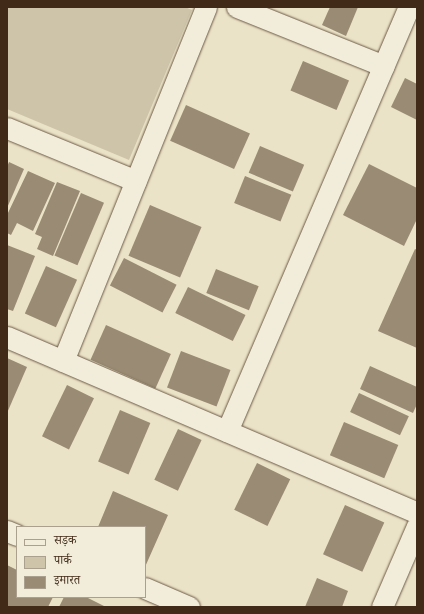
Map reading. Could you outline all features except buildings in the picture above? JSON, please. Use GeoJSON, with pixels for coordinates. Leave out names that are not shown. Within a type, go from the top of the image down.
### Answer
{"type":"FeatureCollection","features":[{"type":"Feature","properties":{"kind":"street"},"geometry":{"type":"LineString","coordinates":[[64,361],[206,7]]}},
{"type":"Feature","properties":{"kind":"street"},"geometry":{"type":"LineString","coordinates":[[237,7],[384,66]]}},
{"type":"Feature","properties":{"kind":"street"},"geometry":{"type":"LineString","coordinates":[[227,432],[409,7]]}},
{"type":"Feature","properties":{"kind":"street"},"geometry":{"type":"LineString","coordinates":[[7,128],[136,181]]}},
{"type":"Feature","properties":{"kind":"street"},"geometry":{"type":"LineString","coordinates":[[7,336],[417,513]]}},
{"type":"Feature","properties":{"kind":"street"},"geometry":{"type":"LineString","coordinates":[[382,607],[417,526]]}},
{"type":"Feature","properties":{"kind":"street"},"geometry":{"type":"LineString","coordinates":[[150,596],[189,607]]}},
{"type":"Feature","properties":{"kind":"green space"},"geometry":{"type":"Polygon","coordinates":[[[7,7],[185,7],[192,10],[129,160],[7,109],[7,7]]]}}]}
